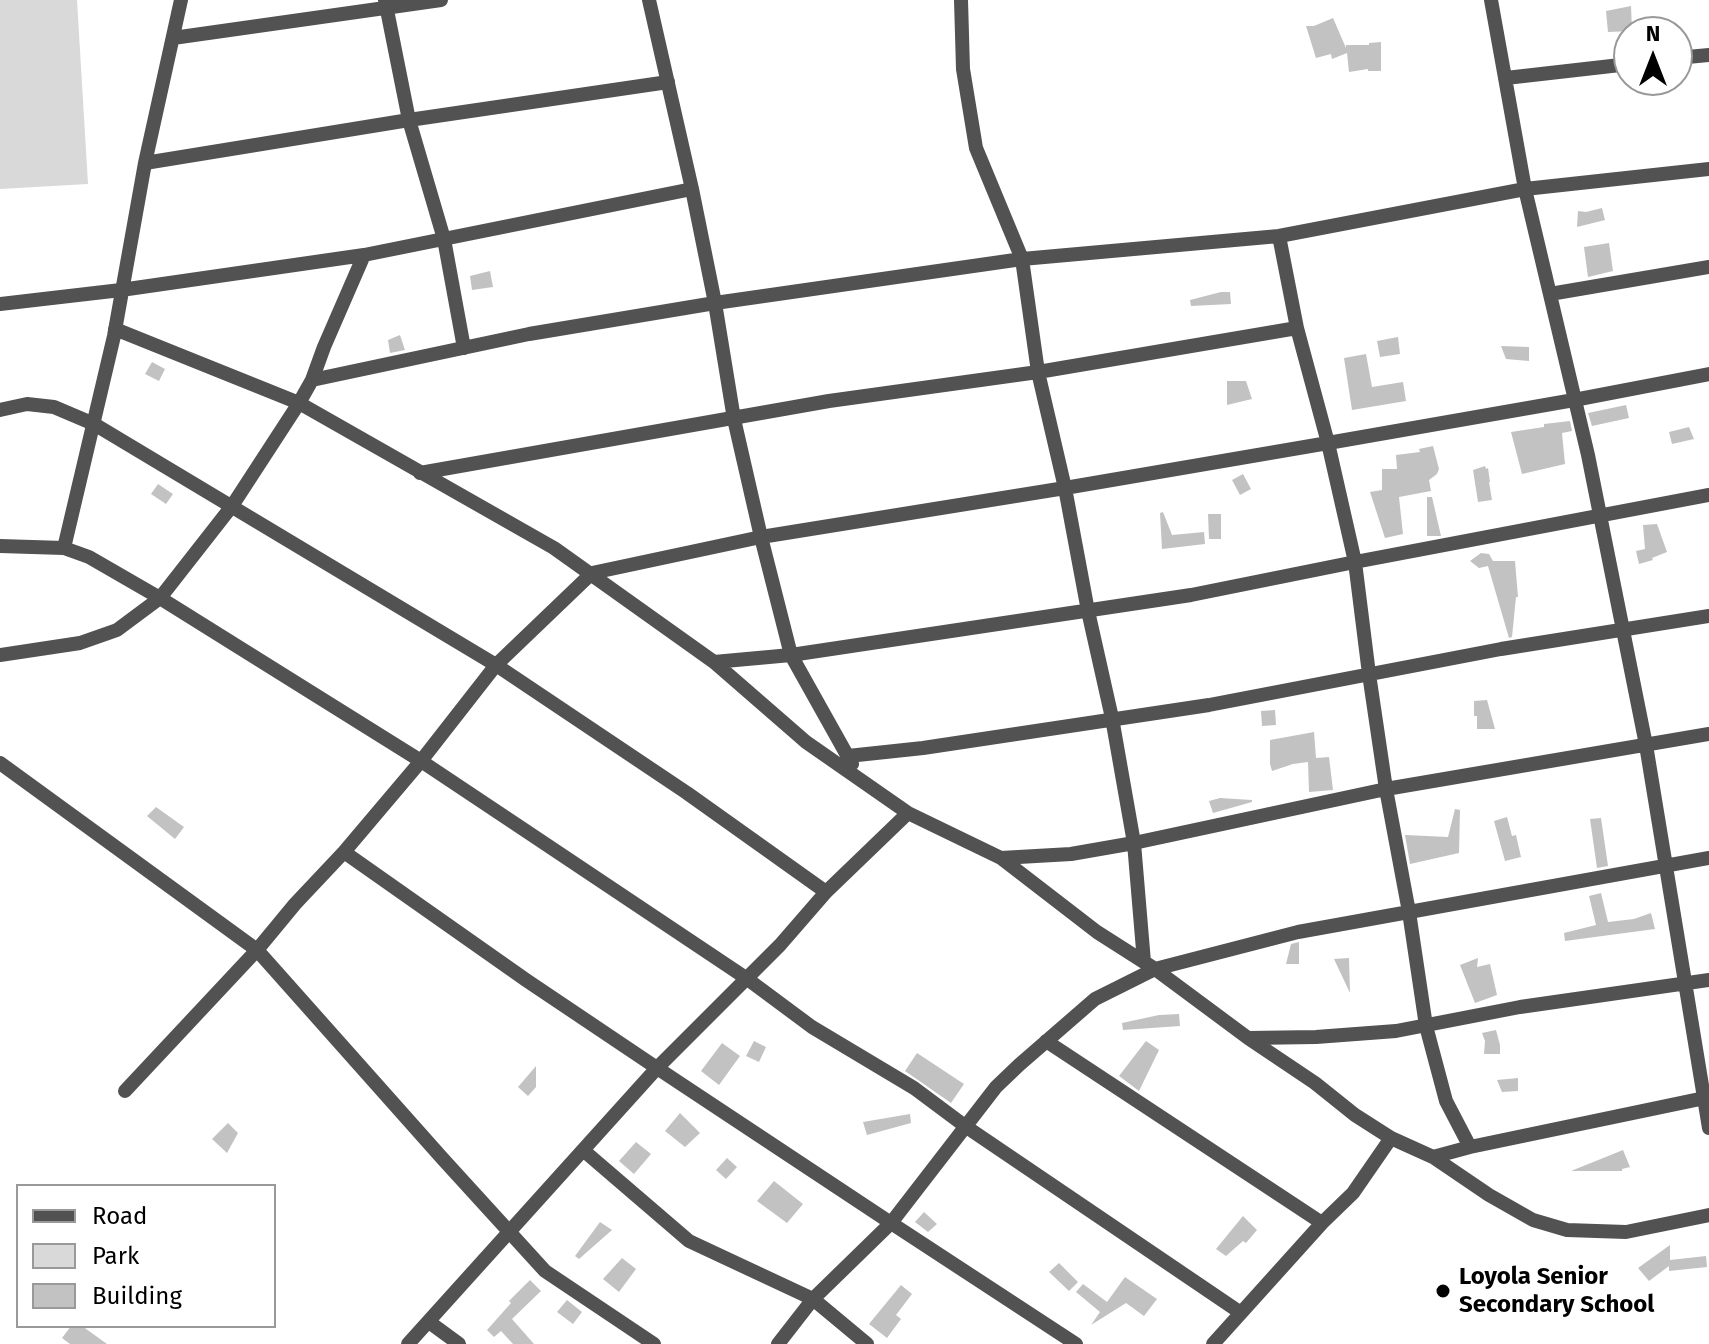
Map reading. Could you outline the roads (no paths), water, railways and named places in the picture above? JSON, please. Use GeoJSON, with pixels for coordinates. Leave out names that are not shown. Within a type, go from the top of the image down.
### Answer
{"type":"FeatureCollection","features":[{"type":"Feature","properties":{"kind":"street"},"geometry":{"type":"LineString","coordinates":[[64,548],[115,329],[145,163],[181,0]]}},
{"type":"Feature","properties":{"kind":"street"},"geometry":{"type":"LineString","coordinates":[[173,38],[386,4],[441,0]]}},
{"type":"Feature","properties":{"kind":"street"},"geometry":{"type":"LineString","coordinates":[[649,0],[692,189],[734,419],[791,655],[860,778]]}},
{"type":"Feature","properties":{"kind":"street"},"geometry":{"type":"LineString","coordinates":[[961,0],[963,69],[976,148],[1022,259],[1038,372],[1112,718],[1134,843],[1150,965]]}},
{"type":"Feature","properties":{"kind":"street"},"geometry":{"type":"LineString","coordinates":[[1491,0],[1525,189],[1601,516],[1646,745],[1707,1098],[1709,1128]]}},
{"type":"Feature","properties":{"kind":"street"},"geometry":{"type":"LineString","coordinates":[[386,4],[409,120],[444,239],[464,348]]}},
{"type":"Feature","properties":{"kind":"street"},"geometry":{"type":"LineString","coordinates":[[1506,78],[1613,66]]}},
{"type":"Feature","properties":{"kind":"street"},"geometry":{"type":"LineString","coordinates":[[145,163],[668,82]]}},
{"type":"Feature","properties":{"kind":"street"},"geometry":{"type":"LineString","coordinates":[[312,380],[529,334],[715,303],[962,266],[1279,236],[1525,189],[1709,169]]}},
{"type":"Feature","properties":{"kind":"street"},"geometry":{"type":"LineString","coordinates":[[0,304],[364,255],[692,189]]}},
{"type":"Feature","properties":{"kind":"street"},"geometry":{"type":"LineString","coordinates":[[1279,236],[1297,328],[1328,443],[1355,562],[1386,789],[1426,1026],[1446,1101],[1470,1147]]}},
{"type":"Feature","properties":{"kind":"street"},"geometry":{"type":"LineString","coordinates":[[0,655],[80,643],[117,630],[160,598],[232,506],[299,403],[312,380],[364,255]]}},
{"type":"Feature","properties":{"kind":"street"},"geometry":{"type":"LineString","coordinates":[[1550,294],[1709,267]]}},
{"type":"Feature","properties":{"kind":"street"},"geometry":{"type":"LineString","coordinates":[[420,473],[829,401],[1038,372],[1297,328]]}},
{"type":"Feature","properties":{"kind":"street"},"geometry":{"type":"LineString","coordinates":[[115,329],[299,403],[554,548],[714,662],[806,742],[908,813],[1001,858],[1097,932],[1150,965],[1355,1115],[1391,1138],[1433,1157],[1533,1220],[1567,1230],[1626,1232],[1709,1215]]}},
{"type":"Feature","properties":{"kind":"street"},"geometry":{"type":"LineString","coordinates":[[125,1091],[344,852],[496,665],[592,573],[761,537],[1328,443],[1709,374]]}},
{"type":"Feature","properties":{"kind":"street"},"geometry":{"type":"LineString","coordinates":[[0,410],[27,404],[54,407],[94,424],[496,665],[687,793],[826,892]]}},
{"type":"Feature","properties":{"kind":"street"},"geometry":{"type":"LineString","coordinates":[[714,662],[791,655],[1191,595],[1709,495]]}},
{"type":"Feature","properties":{"kind":"street"},"geometry":{"type":"LineString","coordinates":[[0,546],[64,548],[89,557],[160,598],[421,761],[746,978],[812,1027],[914,1088],[1241,1313]]}},
{"type":"Feature","properties":{"kind":"street"},"geometry":{"type":"LineString","coordinates":[[848,756],[923,748],[1209,705],[1501,649],[1709,616]]}},
{"type":"Feature","properties":{"kind":"street"},"geometry":{"type":"LineString","coordinates":[[1001,858],[1071,854],[1134,843],[1386,789],[1709,734]]}},
{"type":"Feature","properties":{"kind":"street"},"geometry":{"type":"LineString","coordinates":[[0,763],[257,950],[545,1271],[654,1344]]}},
{"type":"Feature","properties":{"kind":"street"},"geometry":{"type":"LineString","coordinates":[[408,1344],[657,1068],[780,945],[826,892],[908,813]]}},
{"type":"Feature","properties":{"kind":"street"},"geometry":{"type":"LineString","coordinates":[[344,852],[526,980],[1076,1344]]}},
{"type":"Feature","properties":{"kind":"street"},"geometry":{"type":"LineString","coordinates":[[778,1344],[813,1299],[891,1223],[996,1087],[1095,999],[1150,965],[1298,932],[1709,858]]}},
{"type":"Feature","properties":{"kind":"street"},"geometry":{"type":"LineString","coordinates":[[1248,1038],[1396,1031],[1520,1007],[1709,980]]}},
{"type":"Feature","properties":{"kind":"street"},"geometry":{"type":"LineString","coordinates":[[1046,1041],[1322,1223]]}},
{"type":"Feature","properties":{"kind":"street"},"geometry":{"type":"LineString","coordinates":[[1433,1157],[1707,1098]]}},
{"type":"Feature","properties":{"kind":"street"},"geometry":{"type":"LineString","coordinates":[[1213,1344],[1353,1193],[1391,1138]]}},
{"type":"Feature","properties":{"kind":"street"},"geometry":{"type":"LineString","coordinates":[[583,1150],[689,1241],[813,1299],[867,1344]]}},
{"type":"Feature","properties":{"kind":"street"},"geometry":{"type":"LineString","coordinates":[[429,1322],[459,1344]]}},
{"type":"Feature","properties":{"kind":"place","name":"Loyola Senior Secondary School"},"geometry":{"type":"Point","coordinates":[1443,1291]}}]}
